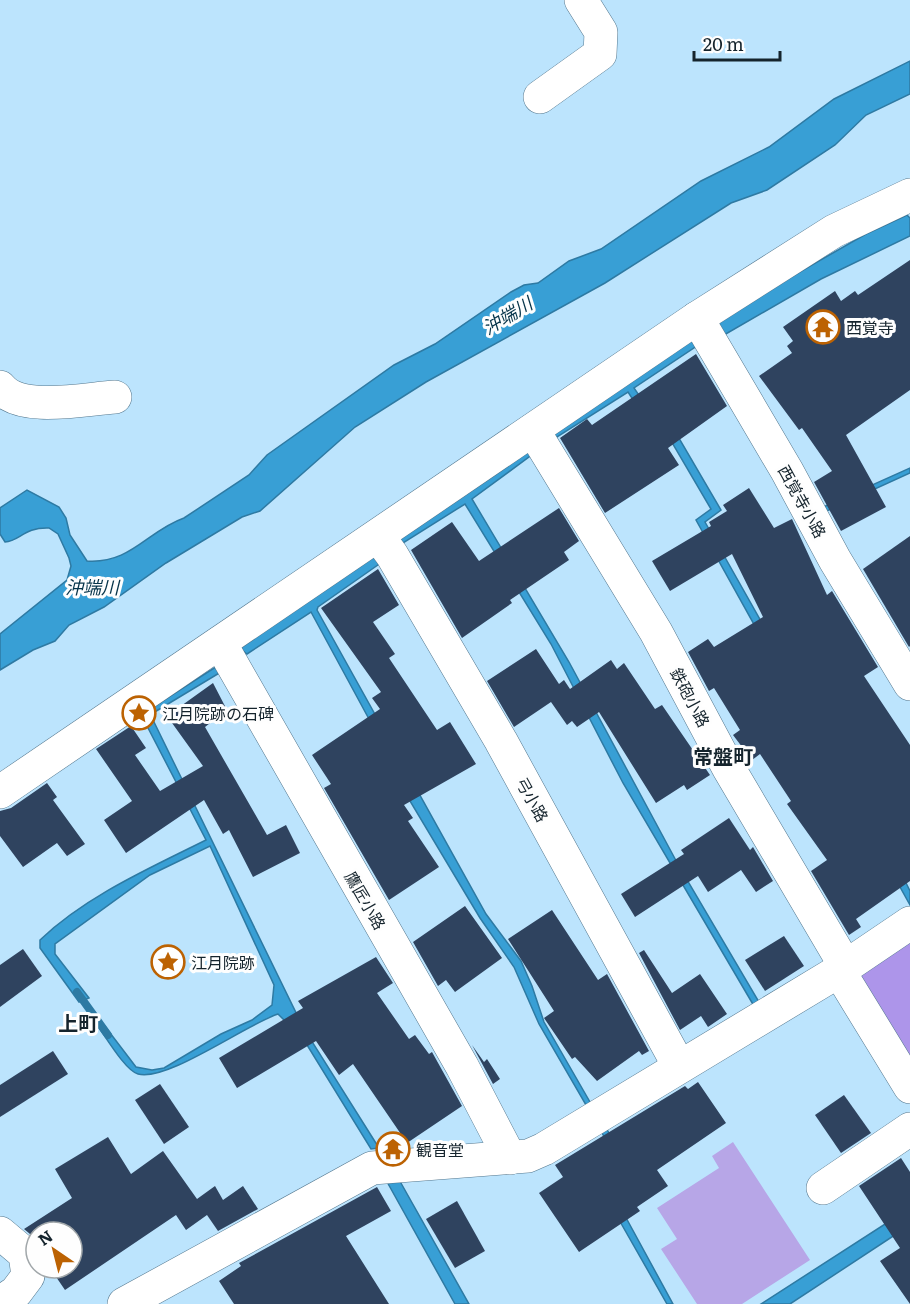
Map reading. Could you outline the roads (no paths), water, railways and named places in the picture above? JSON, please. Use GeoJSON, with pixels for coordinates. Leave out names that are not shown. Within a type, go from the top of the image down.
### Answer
{"type":"FeatureCollection","features":[{"type":"Feature","properties":{"kind":"street"},"geometry":{"type":"LineString","coordinates":[[540,98],[600,54],[601,32],[581,0]]}},
{"type":"Feature","properties":{"kind":"street"},"geometry":{"type":"LineString","coordinates":[[0,792],[227,654],[704,329],[834,231],[910,195]]}},
{"type":"Feature","properties":{"kind":"street","name":"西覚寺小路"},"geometry":{"type":"LineString","coordinates":[[704,329],[835,560],[910,684]]}},
{"type":"Feature","properties":{"kind":"street"},"geometry":{"type":"LineString","coordinates":[[0,387],[7,396],[27,403],[115,397]]}},
{"type":"Feature","properties":{"kind":"street","name":"鉄砲小路"},"geometry":{"type":"LineString","coordinates":[[541,442],[656,632],[729,767],[910,1087]]}},
{"type":"Feature","properties":{"kind":"street","name":"弓小路"},"geometry":{"type":"LineString","coordinates":[[385,545],[501,741],[679,1066]]}},
{"type":"Feature","properties":{"kind":"street","name":"鷹匠小路"},"geometry":{"type":"LineString","coordinates":[[227,654],[462,1066],[510,1158]]}},
{"type":"Feature","properties":{"kind":"street"},"geometry":{"type":"LineString","coordinates":[[124,1304],[385,1167],[528,1156],[544,1149],[843,969],[910,923]]}},
{"type":"Feature","properties":{"kind":"street"},"geometry":{"type":"LineString","coordinates":[[823,1188],[910,1129]]}},
{"type":"Feature","properties":{"kind":"street"},"geometry":{"type":"LineString","coordinates":[[0,1233],[25,1254],[28,1276],[16,1292],[0,1303]]}},
{"type":"Feature","properties":{"kind":"water","name":"沖端川"},"geometry":{"type":"Polygon","coordinates":[[[910,61],[910,94],[866,115],[835,145],[767,190],[731,203],[605,283],[426,382],[355,427],[260,511],[242,517],[166,563],[104,607],[69,625],[55,641],[33,650],[0,670],[0,634],[67,580],[71,566],[58,534],[49,528],[34,530],[5,542],[0,534],[0,508],[27,490],[59,507],[66,518],[70,535],[87,561],[102,561],[127,552],[249,475],[267,455],[394,365],[435,344],[511,292],[524,285],[538,283],[569,261],[601,249],[701,181],[769,147],[834,99],[910,61]]]}},
{"type":"Feature","properties":{"kind":"water"},"geometry":{"type":"Polygon","coordinates":[[[907,215],[910,218],[910,236],[821,279],[724,335],[703,342],[634,388],[657,422],[676,433],[721,510],[705,522],[885,841],[910,891],[910,905],[696,520],[711,509],[670,439],[654,432],[628,392],[552,440],[472,499],[569,662],[680,868],[759,1002],[754,1006],[623,783],[551,644],[465,504],[398,546],[385,560],[318,607],[317,610],[486,914],[521,961],[544,1022],[594,1109],[590,1112],[539,1024],[514,967],[480,918],[398,781],[389,756],[311,612],[247,654],[239,648],[756,297],[866,234],[907,215]]]}},
{"type":"Feature","properties":{"kind":"water"},"geometry":{"type":"Polygon","coordinates":[[[910,468],[910,473],[820,514],[821,508],[910,468]]]}},
{"type":"Feature","properties":{"kind":"water"},"geometry":{"type":"Polygon","coordinates":[[[222,663],[226,669],[153,713],[154,722],[304,1029],[379,1148],[371,1149],[304,1040],[278,1014],[167,1070],[151,1074],[133,1072],[99,1028],[104,1025],[136,1067],[152,1070],[164,1068],[221,1034],[252,1020],[272,1005],[274,985],[210,846],[150,875],[55,944],[55,954],[89,998],[79,1002],[40,948],[40,940],[58,924],[98,896],[206,840],[146,724],[145,712],[222,663]]]}},
{"type":"Feature","properties":{"kind":"water"},"geometry":{"type":"Polygon","coordinates":[[[605,1126],[626,1163],[618,1203],[673,1304],[667,1304],[610,1204],[620,1167],[599,1127],[605,1126]]]}},
{"type":"Feature","properties":{"kind":"water"},"geometry":{"type":"Polygon","coordinates":[[[397,1176],[469,1304],[455,1304],[386,1180],[397,1176]]]}},
{"type":"Feature","properties":{"kind":"water"},"geometry":{"type":"Polygon","coordinates":[[[910,1208],[910,1225],[790,1304],[761,1304],[910,1208]]]}},
{"type":"Feature","properties":{"kind":"waterway"},"geometry":{"type":"LineString","coordinates":[[77,992],[108,1035]]}},
{"type":"Feature","properties":{"kind":"place","name":"西覚寺"},"geometry":{"type":"Point","coordinates":[823,327]}},
{"type":"Feature","properties":{"kind":"place","name":"江月院跡の石碑"},"geometry":{"type":"Point","coordinates":[139,713]}},
{"type":"Feature","properties":{"kind":"place","name":"江月院跡"},"geometry":{"type":"Point","coordinates":[168,962]}},
{"type":"Feature","properties":{"kind":"place","name":"観音堂"},"geometry":{"type":"Point","coordinates":[393,1149]}},
{"type":"Feature","properties":{"kind":"district","name":"常盤町"},"geometry":{"type":"Point","coordinates":[723,755]}},
{"type":"Feature","properties":{"kind":"district","name":"上町"},"geometry":{"type":"Point","coordinates":[78,1022]}}]}
